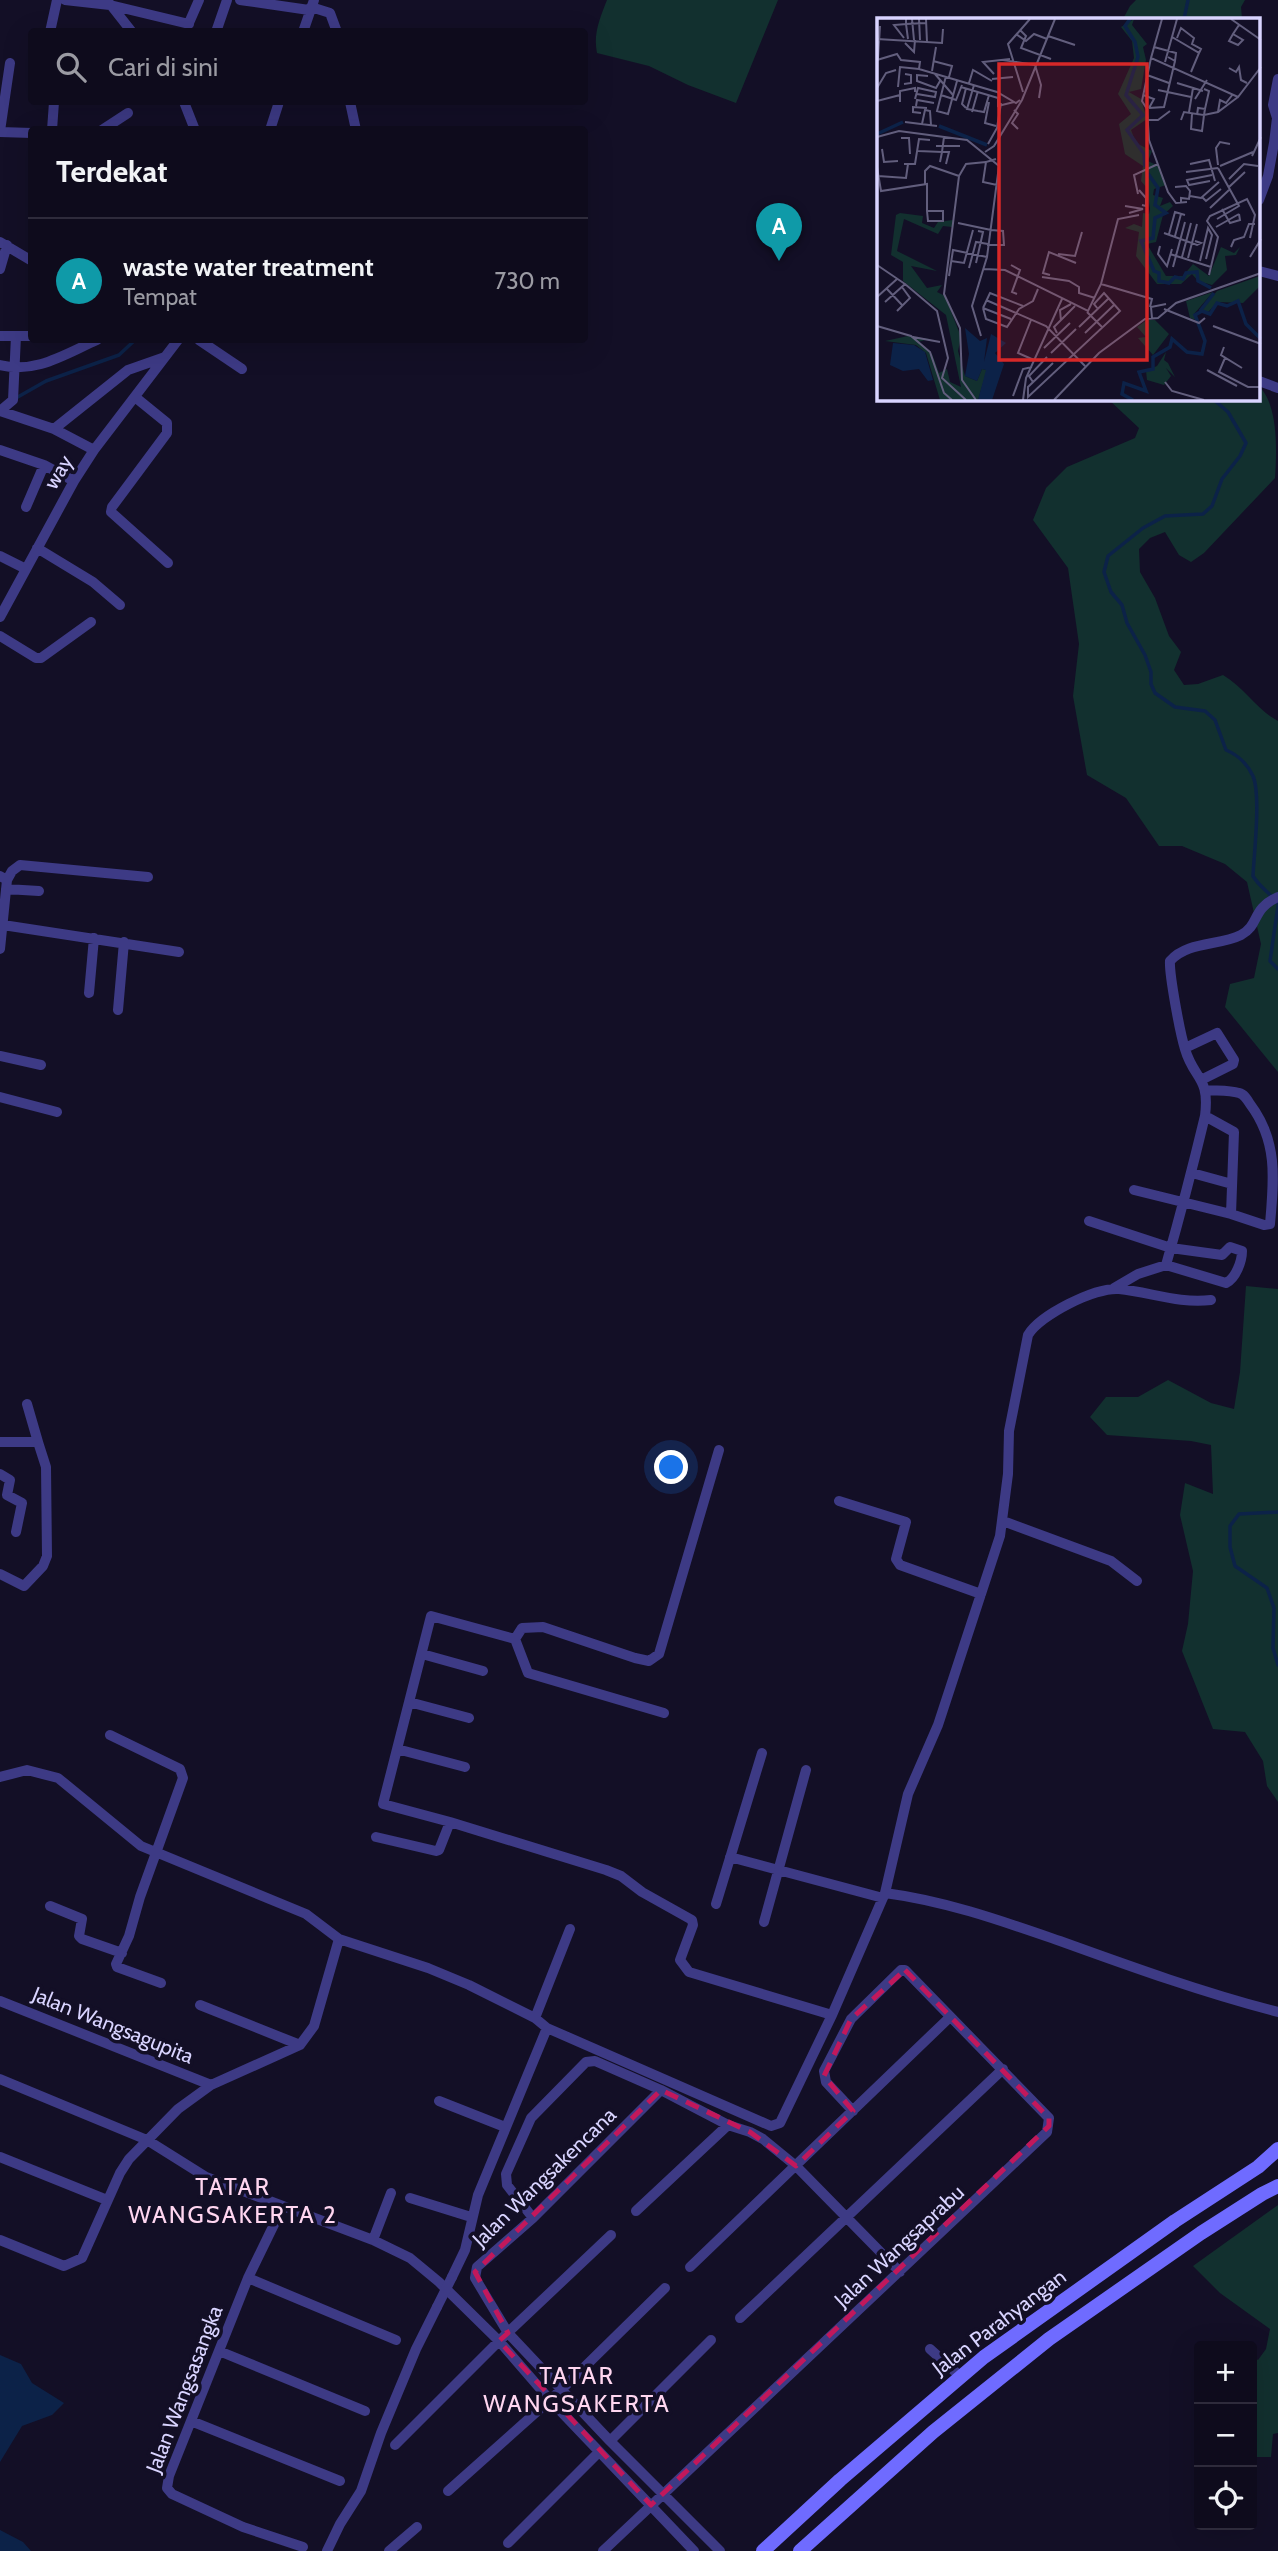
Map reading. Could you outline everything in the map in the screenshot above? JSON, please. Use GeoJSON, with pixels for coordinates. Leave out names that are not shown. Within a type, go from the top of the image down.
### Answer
{"type":"FeatureCollection","features":[{"type":"Feature","properties":{"kind":"main road","name":"Jalan Parahyangan"},"geometry":{"type":"LineString","coordinates":[[763,2551],[840,2480],[961,2377],[1083,2285],[1258,2167],[1278,2149]]}},
{"type":"Feature","properties":{"kind":"main road","name":"Jalan Parahyangan"},"geometry":{"type":"LineString","coordinates":[[800,2551],[933,2432],[1049,2339],[1201,2234],[1278,2186]]}},
{"type":"Feature","properties":{"kind":"street"},"geometry":{"type":"LineString","coordinates":[[51,28],[57,0]]}},
{"type":"Feature","properties":{"kind":"street"},"geometry":{"type":"LineString","coordinates":[[65,0],[108,3],[187,28],[199,0]]}},
{"type":"Feature","properties":{"kind":"street"},"geometry":{"type":"LineString","coordinates":[[217,28],[227,0]]}},
{"type":"Feature","properties":{"kind":"street"},"geometry":{"type":"LineString","coordinates":[[240,0],[311,6],[330,13],[336,28]]}},
{"type":"Feature","properties":{"kind":"street"},"geometry":{"type":"LineString","coordinates":[[108,3],[129,28]]}},
{"type":"Feature","properties":{"kind":"street"},"geometry":{"type":"LineString","coordinates":[[304,28],[311,6]]}},
{"type":"Feature","properties":{"kind":"street"},"geometry":{"type":"LineString","coordinates":[[10,63],[0,131],[28,133]]}},
{"type":"Feature","properties":{"kind":"street"},"geometry":{"type":"LineString","coordinates":[[1260,197],[1275,143],[1277,118],[1273,105],[1278,79]]}},
{"type":"Feature","properties":{"kind":"street"},"geometry":{"type":"LineString","coordinates":[[52,126],[54,105]]}},
{"type":"Feature","properties":{"kind":"street"},"geometry":{"type":"LineString","coordinates":[[185,105],[193,126]]}},
{"type":"Feature","properties":{"kind":"street"},"geometry":{"type":"LineString","coordinates":[[271,126],[278,105]]}},
{"type":"Feature","properties":{"kind":"street"},"geometry":{"type":"LineString","coordinates":[[351,105],[355,126]]}},
{"type":"Feature","properties":{"kind":"street"},"geometry":{"type":"LineString","coordinates":[[108,126],[128,113]]}},
{"type":"Feature","properties":{"kind":"street"},"geometry":{"type":"LineString","coordinates":[[0,269],[3,243],[28,259]]}},
{"type":"Feature","properties":{"kind":"street"},"geometry":{"type":"LineString","coordinates":[[1260,271],[1278,276]]}},
{"type":"Feature","properties":{"kind":"street"},"geometry":{"type":"LineString","coordinates":[[0,336],[28,336]]}},
{"type":"Feature","properties":{"kind":"street"},"geometry":{"type":"LineString","coordinates":[[0,411],[13,400],[16,336]]}},
{"type":"Feature","properties":{"kind":"street"},"geometry":{"type":"LineString","coordinates":[[0,365],[14,369],[34,368],[90,343]]}},
{"type":"Feature","properties":{"kind":"street","name":"way"},"geometry":{"type":"LineString","coordinates":[[0,617],[74,481],[94,450],[176,343]]}},
{"type":"Feature","properties":{"kind":"street"},"geometry":{"type":"LineString","coordinates":[[203,343],[242,369]]}},
{"type":"Feature","properties":{"kind":"street"},"geometry":{"type":"LineString","coordinates":[[54,429],[128,370],[166,356]]}},
{"type":"Feature","properties":{"kind":"street"},"geometry":{"type":"LineString","coordinates":[[1260,381],[1278,388]]}},
{"type":"Feature","properties":{"kind":"street"},"geometry":{"type":"LineString","coordinates":[[135,397],[167,423],[167,433],[111,512],[168,563]]}},
{"type":"Feature","properties":{"kind":"street"},"geometry":{"type":"LineString","coordinates":[[0,411],[54,429],[94,450]]}},
{"type":"Feature","properties":{"kind":"street"},"geometry":{"type":"LineString","coordinates":[[0,450],[44,465],[74,481]]}},
{"type":"Feature","properties":{"kind":"street"},"geometry":{"type":"LineString","coordinates":[[26,507],[44,465]]}},
{"type":"Feature","properties":{"kind":"street"},"geometry":{"type":"LineString","coordinates":[[37,548],[93,582],[120,605]]}},
{"type":"Feature","properties":{"kind":"street"},"geometry":{"type":"LineString","coordinates":[[0,556],[26,569]]}},
{"type":"Feature","properties":{"kind":"street"},"geometry":{"type":"LineString","coordinates":[[0,636],[36,658],[41,658],[91,622]]}},
{"type":"Feature","properties":{"kind":"street"},"geometry":{"type":"LineString","coordinates":[[0,950],[4,882],[20,865],[148,877]]}},
{"type":"Feature","properties":{"kind":"street"},"geometry":{"type":"LineString","coordinates":[[4,882],[39,891]]}},
{"type":"Feature","properties":{"kind":"street"},"geometry":{"type":"LineString","coordinates":[[1166,1265],[1192,1173],[1205,1116],[1206,1090],[1203,1079],[1191,1063],[1185,1048],[1170,961],[1189,949],[1242,935],[1253,925],[1257,912],[1265,902],[1275,899]]}},
{"type":"Feature","properties":{"kind":"street"},"geometry":{"type":"LineString","coordinates":[[3,925],[178,952]]}},
{"type":"Feature","properties":{"kind":"street"},"geometry":{"type":"LineString","coordinates":[[89,993],[94,938]]}},
{"type":"Feature","properties":{"kind":"street"},"geometry":{"type":"LineString","coordinates":[[118,1010],[124,942]]}},
{"type":"Feature","properties":{"kind":"street"},"geometry":{"type":"LineString","coordinates":[[1185,1048],[1216,1033],[1229,1051],[1233,1064],[1203,1079]]}},
{"type":"Feature","properties":{"kind":"street"},"geometry":{"type":"LineString","coordinates":[[0,1056],[41,1065]]}},
{"type":"Feature","properties":{"kind":"street"},"geometry":{"type":"LineString","coordinates":[[1134,1190],[1264,1225],[1270,1224],[1274,1175],[1266,1126],[1245,1096],[1206,1090]]}},
{"type":"Feature","properties":{"kind":"street"},"geometry":{"type":"LineString","coordinates":[[0,1097],[57,1112]]}},
{"type":"Feature","properties":{"kind":"street"},"geometry":{"type":"LineString","coordinates":[[1205,1116],[1234,1132],[1231,1214]]}},
{"type":"Feature","properties":{"kind":"street"},"geometry":{"type":"LineString","coordinates":[[1192,1173],[1233,1184]]}},
{"type":"Feature","properties":{"kind":"street"},"geometry":{"type":"LineString","coordinates":[[0,1777],[27,1770],[58,1778],[141,1846],[306,1914],[338,1943],[428,1968],[535,2018],[547,2028],[771,2126],[780,2123],[832,2015],[884,1895],[908,1794],[938,1725],[981,1594],[1003,1521],[1009,1431],[1028,1335],[1042,1319],[1055,1311],[1114,1289],[1138,1274],[1166,1265],[1226,1283],[1233,1278],[1243,1254],[1241,1249],[1233,1246],[1222,1255],[1171,1248],[1089,1221]]}},
{"type":"Feature","properties":{"kind":"street"},"geometry":{"type":"LineString","coordinates":[[1114,1289],[1179,1301],[1211,1300]]}},
{"type":"Feature","properties":{"kind":"street"},"geometry":{"type":"LineString","coordinates":[[0,1574],[24,1586],[43,1566],[47,1556],[46,1467],[27,1404]]}},
{"type":"Feature","properties":{"kind":"street"},"geometry":{"type":"LineString","coordinates":[[0,1442],[38,1442]]}},
{"type":"Feature","properties":{"kind":"street"},"geometry":{"type":"LineString","coordinates":[[514,1639],[522,1628],[543,1627],[635,1658],[649,1661],[659,1654],[719,1450]]}},
{"type":"Feature","properties":{"kind":"street"},"geometry":{"type":"LineString","coordinates":[[0,1474],[10,1480],[7,1495],[23,1503],[16,1532]]}},
{"type":"Feature","properties":{"kind":"street"},"geometry":{"type":"LineString","coordinates":[[839,1502],[904,1520],[906,1526],[897,1563],[981,1594]]}},
{"type":"Feature","properties":{"kind":"street"},"geometry":{"type":"LineString","coordinates":[[1003,1521],[1111,1561],[1137,1581]]}},
{"type":"Feature","properties":{"kind":"street"},"geometry":{"type":"LineString","coordinates":[[514,1639],[431,1616],[383,1804],[450,1822],[621,1876],[652,1898],[692,1920],[693,1925],[680,1960],[689,1972],[832,2015]]}},
{"type":"Feature","properties":{"kind":"street"},"geometry":{"type":"LineString","coordinates":[[514,1639],[528,1673],[664,1713]]}},
{"type":"Feature","properties":{"kind":"street"},"geometry":{"type":"LineString","coordinates":[[422,1654],[483,1671]]}},
{"type":"Feature","properties":{"kind":"street"},"geometry":{"type":"LineString","coordinates":[[409,1702],[468,1718]]}},
{"type":"Feature","properties":{"kind":"street"},"geometry":{"type":"LineString","coordinates":[[110,1735],[182,1772],[183,1777],[158,1853],[116,1964],[117,1967],[161,1983]]}},
{"type":"Feature","properties":{"kind":"street"},"geometry":{"type":"LineString","coordinates":[[397,1749],[465,1767]]}},
{"type":"Feature","properties":{"kind":"street"},"geometry":{"type":"LineString","coordinates":[[716,1904],[762,1753]]}},
{"type":"Feature","properties":{"kind":"street"},"geometry":{"type":"LineString","coordinates":[[764,1922],[806,1770]]}},
{"type":"Feature","properties":{"kind":"street"},"geometry":{"type":"LineString","coordinates":[[376,1837],[436,1851],[443,1844],[450,1822]]}},
{"type":"Feature","properties":{"kind":"street"},"geometry":{"type":"LineString","coordinates":[[730,1857],[884,1895],[930,1899],[978,1912],[1203,1992],[1278,2012]]}},
{"type":"Feature","properties":{"kind":"street"},"geometry":{"type":"LineString","coordinates":[[50,1906],[82,1919],[79,1936],[82,1939],[122,1953]]}},
{"type":"Feature","properties":{"kind":"street"},"geometry":{"type":"LineString","coordinates":[[535,2018],[570,1929]]}},
{"type":"Feature","properties":{"kind":"street"},"geometry":{"type":"LineString","coordinates":[[0,2240],[64,2266],[82,2258],[120,2173],[147,2140],[178,2109],[211,2085],[300,2045],[314,2026],[338,1943]]}},
{"type":"Feature","properties":{"kind":"street","name":"Jalan Wangsaprabu"},"geometry":{"type":"LineString","coordinates":[[603,2551],[1047,2132],[1049,2118],[909,1972],[901,1970],[851,2019],[824,2071],[826,2082],[853,2111]]}},
{"type":"Feature","properties":{"kind":"street","name":"Jalan Wangsagupita"},"geometry":{"type":"LineString","coordinates":[[0,2001],[211,2085]]}},
{"type":"Feature","properties":{"kind":"street"},"geometry":{"type":"LineString","coordinates":[[200,2005],[300,2045]]}},
{"type":"Feature","properties":{"kind":"street"},"geometry":{"type":"LineString","coordinates":[[690,2267],[950,2017]]}},
{"type":"Feature","properties":{"kind":"street"},"geometry":{"type":"LineString","coordinates":[[327,2551],[361,2491],[416,2349],[462,2260],[471,2217],[547,2028]]}},
{"type":"Feature","properties":{"kind":"street"},"geometry":{"type":"LineString","coordinates":[[533,2218],[507,2185],[506,2174],[531,2118],[591,2060],[661,2090],[727,2125],[763,2139],[796,2166],[900,2272]]}},
{"type":"Feature","properties":{"kind":"street"},"geometry":{"type":"LineString","coordinates":[[740,2318],[1003,2070]]}},
{"type":"Feature","properties":{"kind":"street"},"geometry":{"type":"LineString","coordinates":[[0,2079],[147,2140],[206,2177],[373,2240],[410,2258],[499,2341],[550,2400],[694,2551]]}},
{"type":"Feature","properties":{"kind":"street","name":"Jalan Wangsakencana"},"geometry":{"type":"LineString","coordinates":[[508,2333],[475,2278],[477,2267],[533,2218],[661,2090]]}},
{"type":"Feature","properties":{"kind":"street"},"geometry":{"type":"LineString","coordinates":[[439,2101],[505,2127]]}},
{"type":"Feature","properties":{"kind":"street"},"geometry":{"type":"LineString","coordinates":[[636,2211],[727,2125]]}},
{"type":"Feature","properties":{"kind":"street"},"geometry":{"type":"LineString","coordinates":[[0,2157],[107,2200]]}},
{"type":"Feature","properties":{"kind":"street"},"geometry":{"type":"LineString","coordinates":[[373,2240],[391,2193]]}},
{"type":"Feature","properties":{"kind":"street"},"geometry":{"type":"LineString","coordinates":[[410,2197],[471,2217]]}},
{"type":"Feature","properties":{"kind":"street","name":"Jalan Wangsasangka"},"geometry":{"type":"LineString","coordinates":[[283,2206],[247,2278],[169,2476],[167,2488],[172,2494],[243,2527],[303,2547]]}},
{"type":"Feature","properties":{"kind":"street"},"geometry":{"type":"LineString","coordinates":[[395,2445],[611,2235]]}},
{"type":"Feature","properties":{"kind":"street"},"geometry":{"type":"LineString","coordinates":[[247,2278],[396,2340]]}},
{"type":"Feature","properties":{"kind":"street"},"geometry":{"type":"LineString","coordinates":[[449,2491],[561,2390],[665,2288]]}},
{"type":"Feature","properties":{"kind":"street"},"geometry":{"type":"LineString","coordinates":[[508,2333],[610,2441],[720,2551]]}},
{"type":"Feature","properties":{"kind":"street"},"geometry":{"type":"LineString","coordinates":[[610,2441],[711,2340]]}},
{"type":"Feature","properties":{"kind":"street"},"geometry":{"type":"LineString","coordinates":[[930,2348],[961,2377]]}},
{"type":"Feature","properties":{"kind":"street"},"geometry":{"type":"LineString","coordinates":[[219,2351],[365,2411]]}},
{"type":"Feature","properties":{"kind":"street"},"geometry":{"type":"LineString","coordinates":[[191,2421],[340,2482]]}},
{"type":"Feature","properties":{"kind":"street"},"geometry":{"type":"LineString","coordinates":[[508,2543],[599,2452]]}},
{"type":"Feature","properties":{"kind":"street"},"geometry":{"type":"LineString","coordinates":[[389,2551],[417,2527]]}},
{"type":"Feature","properties":{"kind":"highlighted area"},"geometry":{"type":"Polygon","coordinates":[[[905,1970],[1049,2118],[1049,2126],[651,2505],[499,2341],[508,2333],[475,2272],[661,2090],[750,2132],[796,2166],[853,2111],[824,2076],[851,2019],[905,1970]]]}},
{"type":"Feature","properties":{"kind":"green space"},"geometry":{"type":"Polygon","coordinates":[[[607,0],[778,0],[736,103],[688,85],[649,66],[597,53],[597,33],[607,0]]]}},
{"type":"Feature","properties":{"kind":"green space"},"geometry":{"type":"Polygon","coordinates":[[[1136,0],[1245,0],[1241,7],[1242,18],[1124,18],[1136,0]]]}},
{"type":"Feature","properties":{"kind":"green space"},"geometry":{"type":"Polygon","coordinates":[[[1260,387],[1270,404],[1273,416],[1276,441],[1275,478],[1204,553],[1191,562],[1179,555],[1165,532],[1150,538],[1139,549],[1140,572],[1155,598],[1169,636],[1181,652],[1174,670],[1184,685],[1198,684],[1223,675],[1278,721],[1278,1072],[1225,1007],[1230,984],[1254,978],[1261,944],[1247,882],[1225,864],[1182,846],[1159,846],[1126,798],[1087,775],[1073,696],[1079,644],[1068,568],[1033,520],[1046,488],[1067,467],[1135,438],[1139,428],[1110,401],[1260,401],[1260,387]]]}},
{"type":"Feature","properties":{"kind":"green space"},"geometry":{"type":"Polygon","coordinates":[[[1246,1286],[1278,1289],[1278,1802],[1267,1786],[1263,1761],[1245,1732],[1213,1729],[1182,1651],[1188,1624],[1193,1571],[1180,1515],[1185,1483],[1213,1494],[1211,1445],[1107,1435],[1090,1417],[1106,1397],[1138,1397],[1168,1380],[1211,1403],[1234,1409],[1240,1372],[1246,1286]]]}},
{"type":"Feature","properties":{"kind":"green space"},"geometry":{"type":"Polygon","coordinates":[[[1278,2205],[1278,2433],[1273,2434],[1271,2457],[1257,2457],[1257,2359],[1266,2349],[1270,2329],[1220,2293],[1193,2266],[1278,2205]]]}},
{"type":"Feature","properties":{"kind":"water"},"geometry":{"type":"Polygon","coordinates":[[[0,2355],[21,2364],[32,2383],[64,2403],[52,2415],[22,2426],[0,2462],[0,2355]]]}},
{"type":"Feature","properties":{"kind":"water"},"geometry":{"type":"Polygon","coordinates":[[[0,2530],[23,2542],[31,2551],[0,2551],[0,2530]]]}},
{"type":"Feature","properties":{"kind":"waterway"},"geometry":{"type":"LineString","coordinates":[[1184,18],[1188,0]]}},
{"type":"Feature","properties":{"kind":"waterway"},"geometry":{"type":"LineString","coordinates":[[16,398],[46,381],[119,355],[132,343]]}},
{"type":"Feature","properties":{"kind":"waterway"},"geometry":{"type":"LineString","coordinates":[[1215,401],[1228,412],[1246,443],[1240,456],[1222,479],[1212,506],[1203,514],[1165,516],[1143,528],[1108,556],[1104,572],[1111,592],[1122,605],[1127,623],[1145,655],[1155,693],[1175,707],[1205,711],[1215,720],[1226,750],[1251,772],[1257,797],[1253,876],[1278,904]]}},
{"type":"Feature","properties":{"kind":"waterway"},"geometry":{"type":"LineString","coordinates":[[1278,906],[1270,961],[1278,969]]}},
{"type":"Feature","properties":{"kind":"waterway"},"geometry":{"type":"LineString","coordinates":[[1278,1512],[1239,1514],[1230,1526],[1230,1547],[1235,1566],[1267,1588],[1274,1608],[1273,1648],[1278,1665]]}},
{"type":"Feature","properties":{"kind":"place","name":"waste water treatment"},"geometry":{"type":"Point","coordinates":[779,261]}},
{"type":"Feature","properties":{"kind":"district","name":"TATAR WANGSAKERTA 2"},"geometry":{"type":"Point","coordinates":[233,2200]}},
{"type":"Feature","properties":{"kind":"district","name":"TATAR WANGSAKERTA"},"geometry":{"type":"Point","coordinates":[577,2389]}}]}
